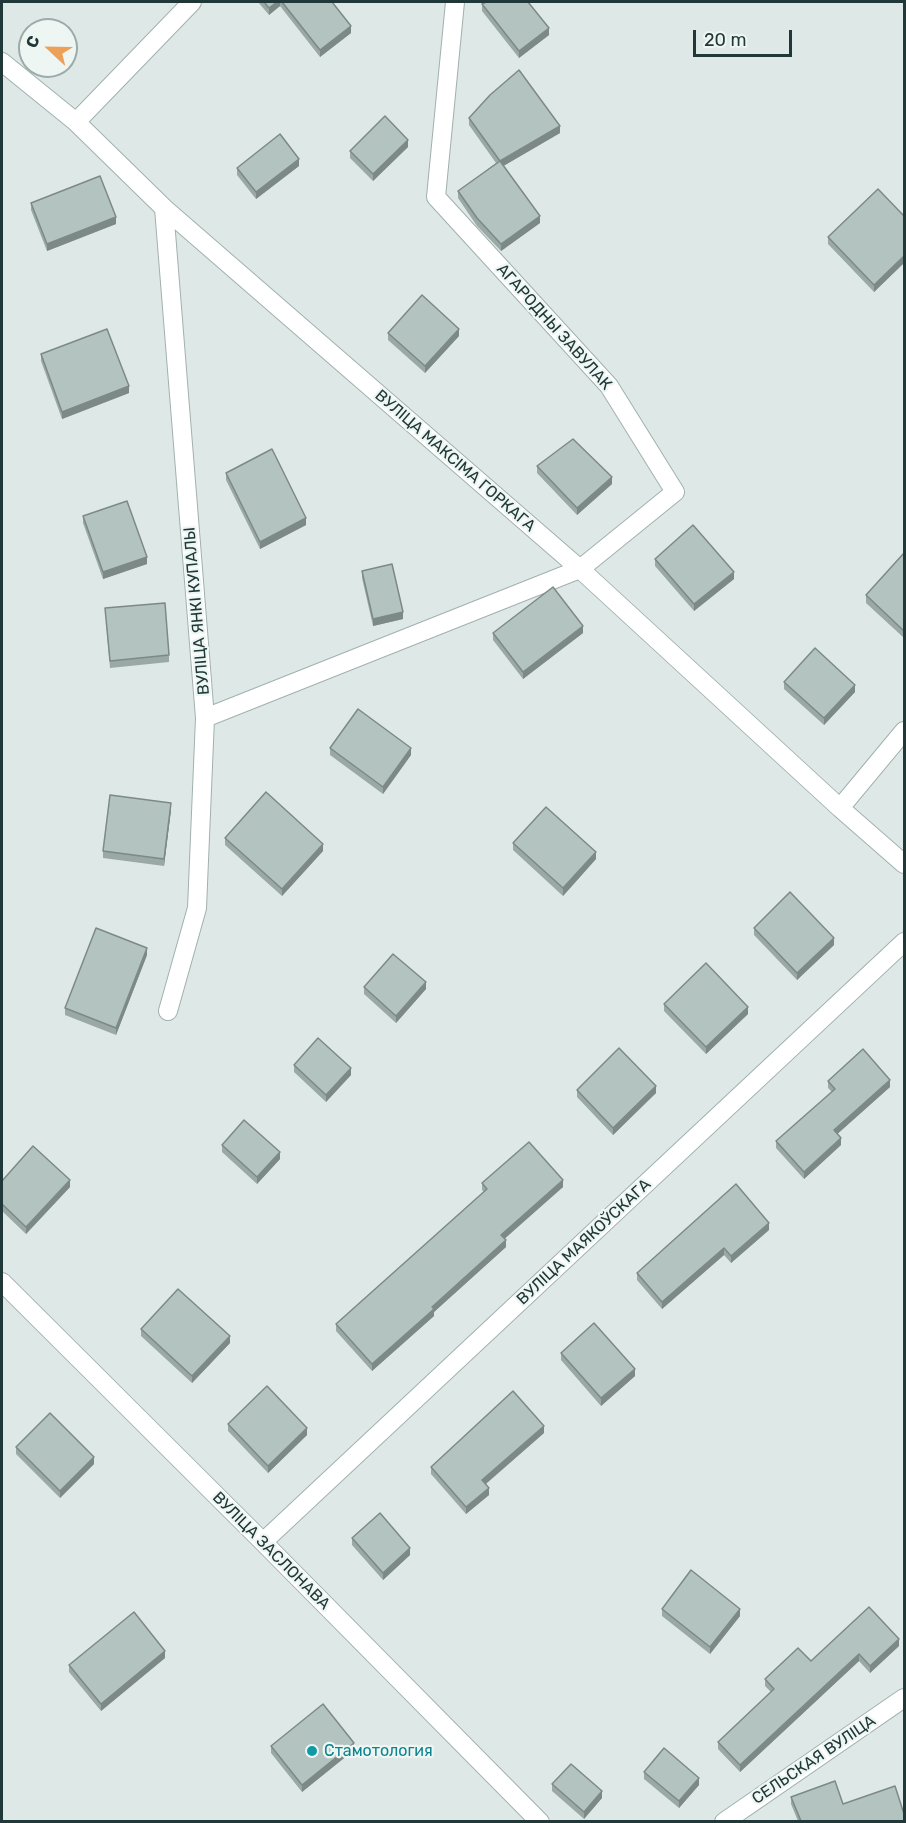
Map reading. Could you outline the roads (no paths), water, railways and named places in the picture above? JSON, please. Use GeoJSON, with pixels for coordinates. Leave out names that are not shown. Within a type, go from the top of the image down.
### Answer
{"type":"FeatureCollection","features":[{"type":"Feature","properties":{"kind":"street"},"geometry":{"type":"LineString","coordinates":[[76,122],[192,2]]}},
{"type":"Feature","properties":{"kind":"street","name":"АГАРОДНЫ ЗАВУЛАК"},"geometry":{"type":"LineString","coordinates":[[205,718],[580,570],[675,492],[609,386],[436,197],[455,2]]}},
{"type":"Feature","properties":{"kind":"street","name":"ВУЛІЦА МАКСІМА ГОРКАГА"},"geometry":{"type":"LineString","coordinates":[[2,62],[76,122],[164,208],[580,570],[904,864]]}},
{"type":"Feature","properties":{"kind":"street","name":"ВУЛІЦА ЯНКІ КУПАЛЫ"},"geometry":{"type":"LineString","coordinates":[[164,208],[205,718],[197,908],[168,1011]]}},
{"type":"Feature","properties":{"kind":"street"},"geometry":{"type":"LineString","coordinates":[[840,808],[904,731]]}},
{"type":"Feature","properties":{"kind":"street","name":"ВУЛІЦА МАЯКОЎСКАГА"},"geometry":{"type":"LineString","coordinates":[[263,1542],[904,942]]}},
{"type":"Feature","properties":{"kind":"street","name":"ВУЛІЦА ЗАСЛОНАВА"},"geometry":{"type":"LineString","coordinates":[[2,1282],[540,1821]]}},
{"type":"Feature","properties":{"kind":"street","name":"СЕЛЬСКАЯ ВУЛІЦА"},"geometry":{"type":"LineString","coordinates":[[724,1821],[904,1698]]}},
{"type":"Feature","properties":{"kind":"place","name":"Стамотология"},"geometry":{"type":"Point","coordinates":[312,1751]}}]}
